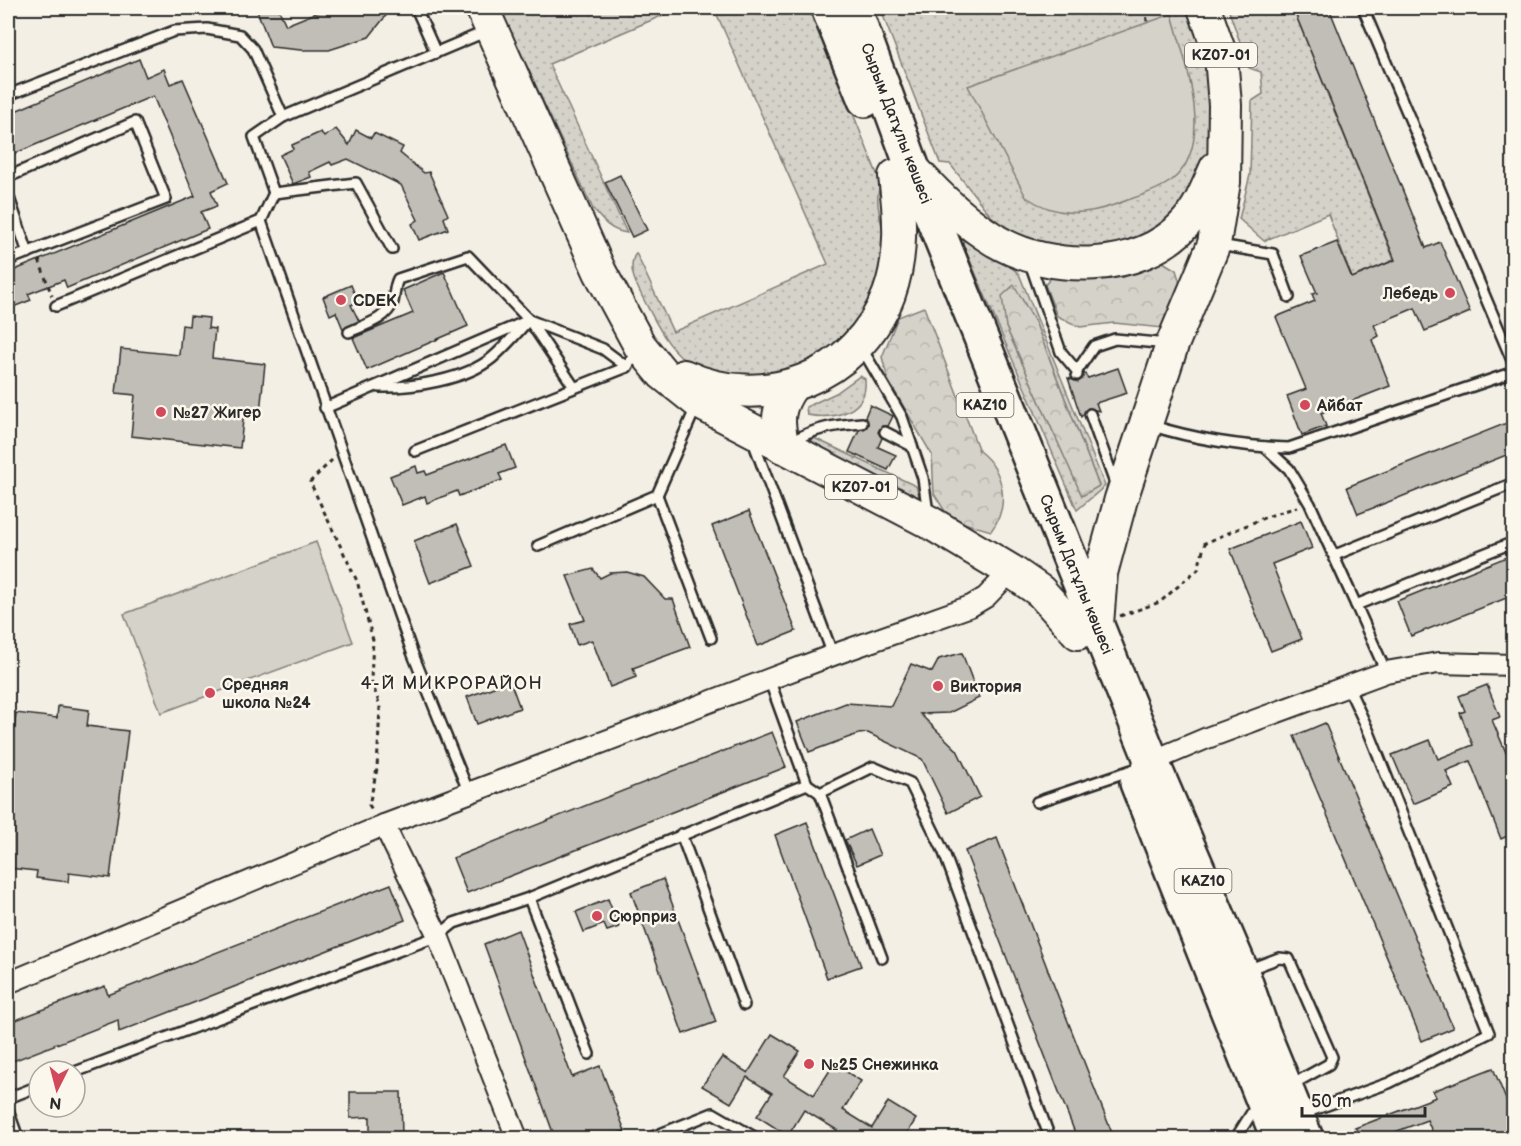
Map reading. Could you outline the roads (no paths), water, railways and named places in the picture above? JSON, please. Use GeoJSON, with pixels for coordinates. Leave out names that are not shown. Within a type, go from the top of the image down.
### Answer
{"type":"FeatureCollection","features":[{"type":"Feature","properties":{"kind":"highway","name":"Сырым Датұлы көшесі"},"geometry":{"type":"LineString","coordinates":[[828,8],[904,173],[1142,766],[1286,1115]]}},
{"type":"Feature","properties":{"kind":"highway","name":"Сырым Датұлы көшесі"},"geometry":{"type":"LineString","coordinates":[[854,8],[904,173]]}},
{"type":"Feature","properties":{"kind":"highway","name":"Сырым Датұлы көшесі"},"geometry":{"type":"LineString","coordinates":[[1142,766],[1242,972],[1286,1115]]}},
{"type":"Feature","properties":{"kind":"main road","name":"KZ07-01"},"geometry":{"type":"LineString","coordinates":[[487,18],[600,272],[634,357],[663,374],[698,402],[929,522],[1011,571],[1088,628],[1121,499],[1145,423],[1172,345],[1214,244],[1224,182],[1226,105],[1221,56],[1204,8]]}},
{"type":"Feature","properties":{"kind":"main road","name":"KZ07-01"},"geometry":{"type":"LineString","coordinates":[[904,173],[997,241],[1027,254],[1074,263],[1102,262],[1135,256],[1164,242],[1184,225],[1200,204],[1216,167],[1226,105]]}},
{"type":"Feature","properties":{"kind":"main road","name":"KZ07-01"},"geometry":{"type":"LineString","coordinates":[[634,357],[676,372],[703,385],[730,392],[760,393],[792,386],[818,375],[859,342],[879,315],[886,301],[899,254],[904,173]]}},
{"type":"Feature","properties":{"kind":"main road"},"geometry":{"type":"LineString","coordinates":[[1135,256],[1160,253],[1181,261],[1188,273],[1191,297]]}},
{"type":"Feature","properties":{"kind":"main road"},"geometry":{"type":"LineString","coordinates":[[783,447],[778,413],[783,399],[792,386]]}},
{"type":"Feature","properties":{"kind":"street"},"geometry":{"type":"LineString","coordinates":[[8,983],[384,825],[833,655],[971,606],[987,597],[1011,571]]}},
{"type":"Feature","properties":{"kind":"street"},"geometry":{"type":"LineString","coordinates":[[1142,766],[1207,738],[1386,672],[1438,663],[1510,664]]}},
{"type":"Feature","properties":{"kind":"street"},"geometry":{"type":"LineString","coordinates":[[384,825],[438,936],[517,1138]]}},
{"type":"Feature","properties":{"kind":"lane"},"geometry":{"type":"LineString","coordinates":[[416,8],[436,52]]}},
{"type":"Feature","properties":{"kind":"lane"},"geometry":{"type":"LineString","coordinates":[[1363,8],[1514,365]]}},
{"type":"Feature","properties":{"kind":"lane"},"geometry":{"type":"LineString","coordinates":[[56,306],[261,221],[274,193],[254,137],[283,117],[436,52],[487,18]]}},
{"type":"Feature","properties":{"kind":"lane"},"geometry":{"type":"LineString","coordinates":[[8,94],[174,31],[207,29],[240,35],[253,49],[283,117]]}},
{"type":"Feature","properties":{"kind":"lane"},"geometry":{"type":"LineString","coordinates":[[8,177],[135,122],[166,199],[8,260]]}},
{"type":"Feature","properties":{"kind":"lane"},"geometry":{"type":"LineString","coordinates":[[274,193],[356,183],[392,249]]}},
{"type":"Feature","properties":{"kind":"lane"},"geometry":{"type":"LineString","coordinates":[[8,195],[32,251]]}},
{"type":"Feature","properties":{"kind":"lane"},"geometry":{"type":"LineString","coordinates":[[261,221],[412,652],[469,793]]}},
{"type":"Feature","properties":{"kind":"lane"},"geometry":{"type":"LineString","coordinates":[[1214,244],[1273,254],[1290,297]]}},
{"type":"Feature","properties":{"kind":"lane"},"geometry":{"type":"LineString","coordinates":[[1027,254],[1060,352],[1077,373],[1094,346],[1115,339],[1172,345]]}},
{"type":"Feature","properties":{"kind":"lane"},"geometry":{"type":"LineString","coordinates":[[349,332],[384,315],[392,304],[394,287],[398,279],[468,256],[529,320],[574,387]]}},
{"type":"Feature","properties":{"kind":"lane"},"geometry":{"type":"LineString","coordinates":[[375,387],[407,388],[479,366],[503,348],[529,320]]}},
{"type":"Feature","properties":{"kind":"lane"},"geometry":{"type":"LineString","coordinates":[[325,408],[529,320],[603,349],[634,357]]}},
{"type":"Feature","properties":{"kind":"lane"},"geometry":{"type":"LineString","coordinates":[[859,342],[902,417],[923,478],[929,522]]}},
{"type":"Feature","properties":{"kind":"lane"},"geometry":{"type":"LineString","coordinates":[[415,451],[574,387],[634,357]]}},
{"type":"Feature","properties":{"kind":"lane"},"geometry":{"type":"LineString","coordinates":[[1145,423],[1167,430],[1265,447],[1289,448],[1514,372]]}},
{"type":"Feature","properties":{"kind":"lane"},"geometry":{"type":"LineString","coordinates":[[538,546],[657,495],[698,402]]}},
{"type":"Feature","properties":{"kind":"lane"},"geometry":{"type":"LineString","coordinates":[[1090,414],[1121,499]]}},
{"type":"Feature","properties":{"kind":"lane"},"geometry":{"type":"LineString","coordinates":[[783,447],[806,432],[828,426],[862,423]]}},
{"type":"Feature","properties":{"kind":"lane"},"geometry":{"type":"LineString","coordinates":[[749,429],[833,655]]}},
{"type":"Feature","properties":{"kind":"lane"},"geometry":{"type":"LineString","coordinates":[[885,432],[912,446]]}},
{"type":"Feature","properties":{"kind":"lane"},"geometry":{"type":"LineString","coordinates":[[1265,447],[1289,469],[1310,504],[1386,672]]}},
{"type":"Feature","properties":{"kind":"lane"},"geometry":{"type":"LineString","coordinates":[[1335,555],[1514,483]]}},
{"type":"Feature","properties":{"kind":"lane"},"geometry":{"type":"LineString","coordinates":[[657,495],[711,638]]}},
{"type":"Feature","properties":{"kind":"lane"},"geometry":{"type":"LineString","coordinates":[[1356,605],[1514,542]]}},
{"type":"Feature","properties":{"kind":"lane"},"geometry":{"type":"LineString","coordinates":[[1510,664],[1514,686]]}},
{"type":"Feature","properties":{"kind":"lane"},"geometry":{"type":"LineString","coordinates":[[769,679],[807,784],[820,793],[882,958]]}},
{"type":"Feature","properties":{"kind":"lane"},"geometry":{"type":"LineString","coordinates":[[1236,1138],[1286,1115],[1389,1083],[1489,1033],[1370,732],[1348,687]]}},
{"type":"Feature","properties":{"kind":"lane"},"geometry":{"type":"LineString","coordinates":[[1037,802],[1142,766]]}},
{"type":"Feature","properties":{"kind":"lane"},"geometry":{"type":"LineString","coordinates":[[820,793],[873,767],[910,783],[942,849],[1050,1138]]}},
{"type":"Feature","properties":{"kind":"lane"},"geometry":{"type":"LineString","coordinates":[[87,1068],[438,936],[454,923],[529,897],[807,784]]}},
{"type":"Feature","properties":{"kind":"lane"},"geometry":{"type":"LineString","coordinates":[[681,834],[744,1005]]}},
{"type":"Feature","properties":{"kind":"lane"},"geometry":{"type":"LineString","coordinates":[[529,897],[589,1054]]}},
{"type":"Feature","properties":{"kind":"lane"},"geometry":{"type":"LineString","coordinates":[[1242,972],[1279,958],[1288,959],[1332,1057],[1329,1064],[1286,1115]]}},
{"type":"Feature","properties":{"kind":"lane"},"geometry":{"type":"LineString","coordinates":[[8,1098],[27,1091]]}},
{"type":"Feature","properties":{"kind":"lane"},"geometry":{"type":"LineString","coordinates":[[8,1110],[18,1138]]}},
{"type":"Feature","properties":{"kind":"lane"},"geometry":{"type":"LineString","coordinates":[[650,1138],[713,1113],[756,1138]]}},
{"type":"Feature","properties":{"kind":"place","name":"Лебедь"},"geometry":{"type":"Point","coordinates":[1450,293]}},
{"type":"Feature","properties":{"kind":"place","name":"CDEK"},"geometry":{"type":"Point","coordinates":[341,300]}},
{"type":"Feature","properties":{"kind":"place","name":"Айбат"},"geometry":{"type":"Point","coordinates":[1305,405]}},
{"type":"Feature","properties":{"kind":"place","name":"№27 Жигер"},"geometry":{"type":"Point","coordinates":[161,412]}},
{"type":"Feature","properties":{"kind":"place","name":"Виктория"},"geometry":{"type":"Point","coordinates":[938,686]}},
{"type":"Feature","properties":{"kind":"place","name":"Средняя школа №24"},"geometry":{"type":"Point","coordinates":[210,693]}},
{"type":"Feature","properties":{"kind":"place","name":"Сюрприз"},"geometry":{"type":"Point","coordinates":[597,916]}},
{"type":"Feature","properties":{"kind":"place","name":"№25 Снежинка"},"geometry":{"type":"Point","coordinates":[809,1064]}},
{"type":"Feature","properties":{"kind":"district","name":"4-Й МИКРОРАЙОН"},"geometry":{"type":"Point","coordinates":[452,683]}}]}
